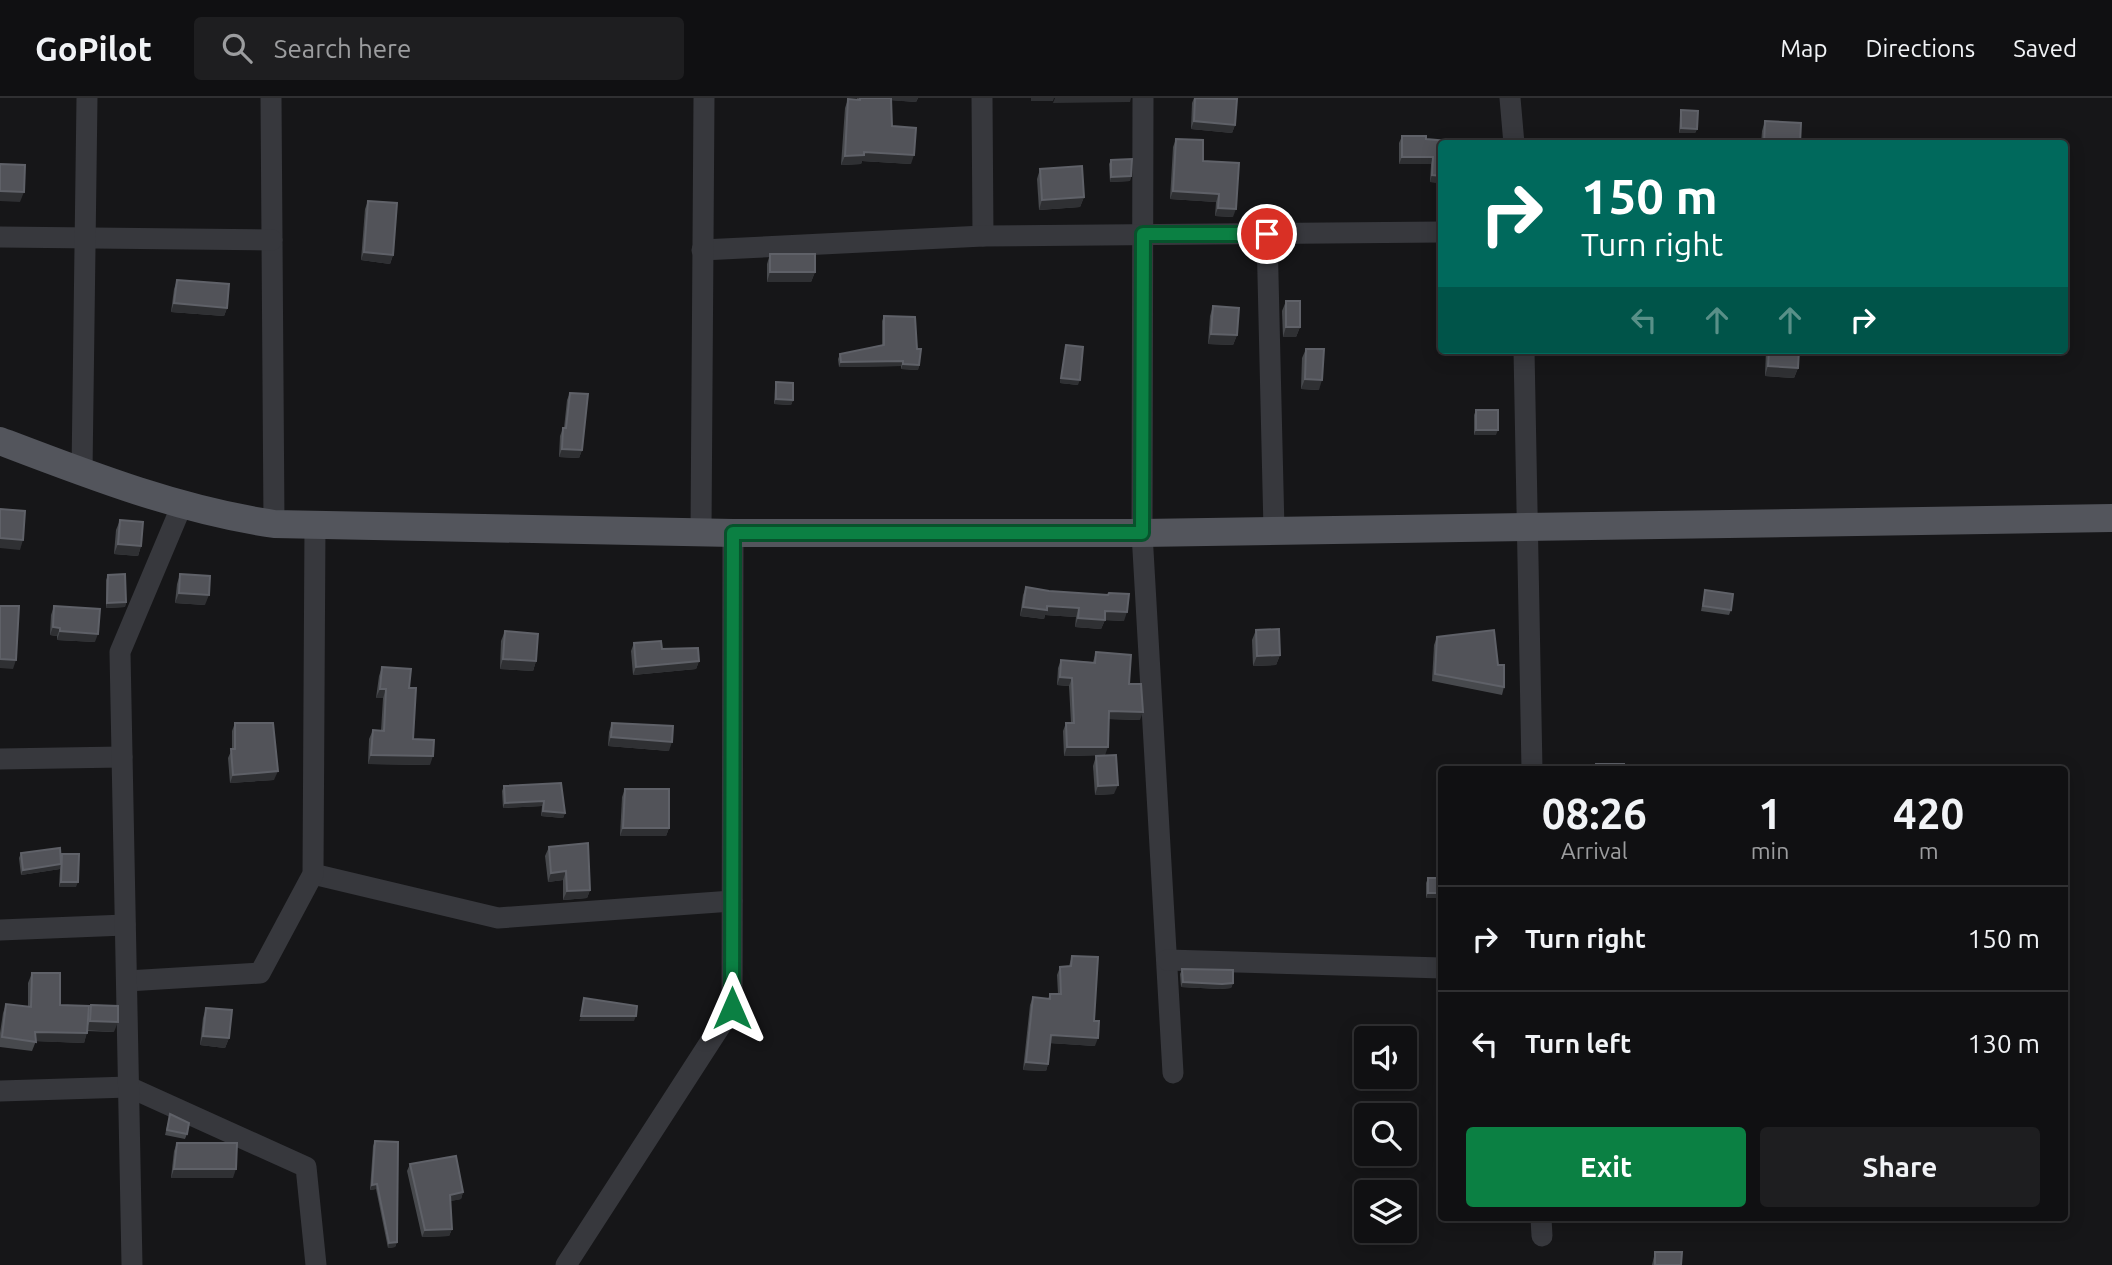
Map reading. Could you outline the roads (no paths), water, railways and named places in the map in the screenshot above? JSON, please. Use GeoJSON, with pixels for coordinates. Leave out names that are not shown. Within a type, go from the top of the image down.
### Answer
{"type":"FeatureCollection","features":[{"type":"Feature","properties":{"kind":"main road"},"geometry":{"type":"LineString","coordinates":[[0,441],[182,505],[227,517],[274,524],[733,533],[1142,533],[2112,518]]}},
{"type":"Feature","properties":{"kind":"street"},"geometry":{"type":"LineString","coordinates":[[82,472],[87,98]]}},
{"type":"Feature","properties":{"kind":"street"},"geometry":{"type":"LineString","coordinates":[[271,98],[274,524]]}},
{"type":"Feature","properties":{"kind":"street"},"geometry":{"type":"LineString","coordinates":[[701,532],[704,98]]}},
{"type":"Feature","properties":{"kind":"street"},"geometry":{"type":"LineString","coordinates":[[982,98],[983,236]]}},
{"type":"Feature","properties":{"kind":"street"},"geometry":{"type":"LineString","coordinates":[[1143,98],[1142,533],[1173,1073]]}},
{"type":"Feature","properties":{"kind":"street"},"geometry":{"type":"LineString","coordinates":[[1510,98],[1514,140]]}},
{"type":"Feature","properties":{"kind":"street"},"geometry":{"type":"LineString","coordinates":[[702,250],[983,236],[1438,232]]}},
{"type":"Feature","properties":{"kind":"street"},"geometry":{"type":"LineString","coordinates":[[1267,234],[1274,530]]}},
{"type":"Feature","properties":{"kind":"street"},"geometry":{"type":"LineString","coordinates":[[0,237],[272,240]]}},
{"type":"Feature","properties":{"kind":"street"},"geometry":{"type":"LineString","coordinates":[[1524,354],[1532,766]]}},
{"type":"Feature","properties":{"kind":"street"},"geometry":{"type":"LineString","coordinates":[[132,1265],[120,652],[182,505]]}},
{"type":"Feature","properties":{"kind":"street"},"geometry":{"type":"LineString","coordinates":[[127,981],[260,973],[313,874],[315,524]]}},
{"type":"Feature","properties":{"kind":"street"},"geometry":{"type":"LineString","coordinates":[[566,1265],[732,1008],[733,533]]}},
{"type":"Feature","properties":{"kind":"street"},"geometry":{"type":"LineString","coordinates":[[0,759],[122,757]]}},
{"type":"Feature","properties":{"kind":"street"},"geometry":{"type":"LineString","coordinates":[[313,874],[498,918],[732,901]]}},
{"type":"Feature","properties":{"kind":"street"},"geometry":{"type":"LineString","coordinates":[[0,930],[125,925]]}},
{"type":"Feature","properties":{"kind":"street"},"geometry":{"type":"LineString","coordinates":[[1167,960],[1438,968]]}},
{"type":"Feature","properties":{"kind":"street"},"geometry":{"type":"LineString","coordinates":[[0,1091],[129,1087],[306,1167],[316,1265]]}}]}
